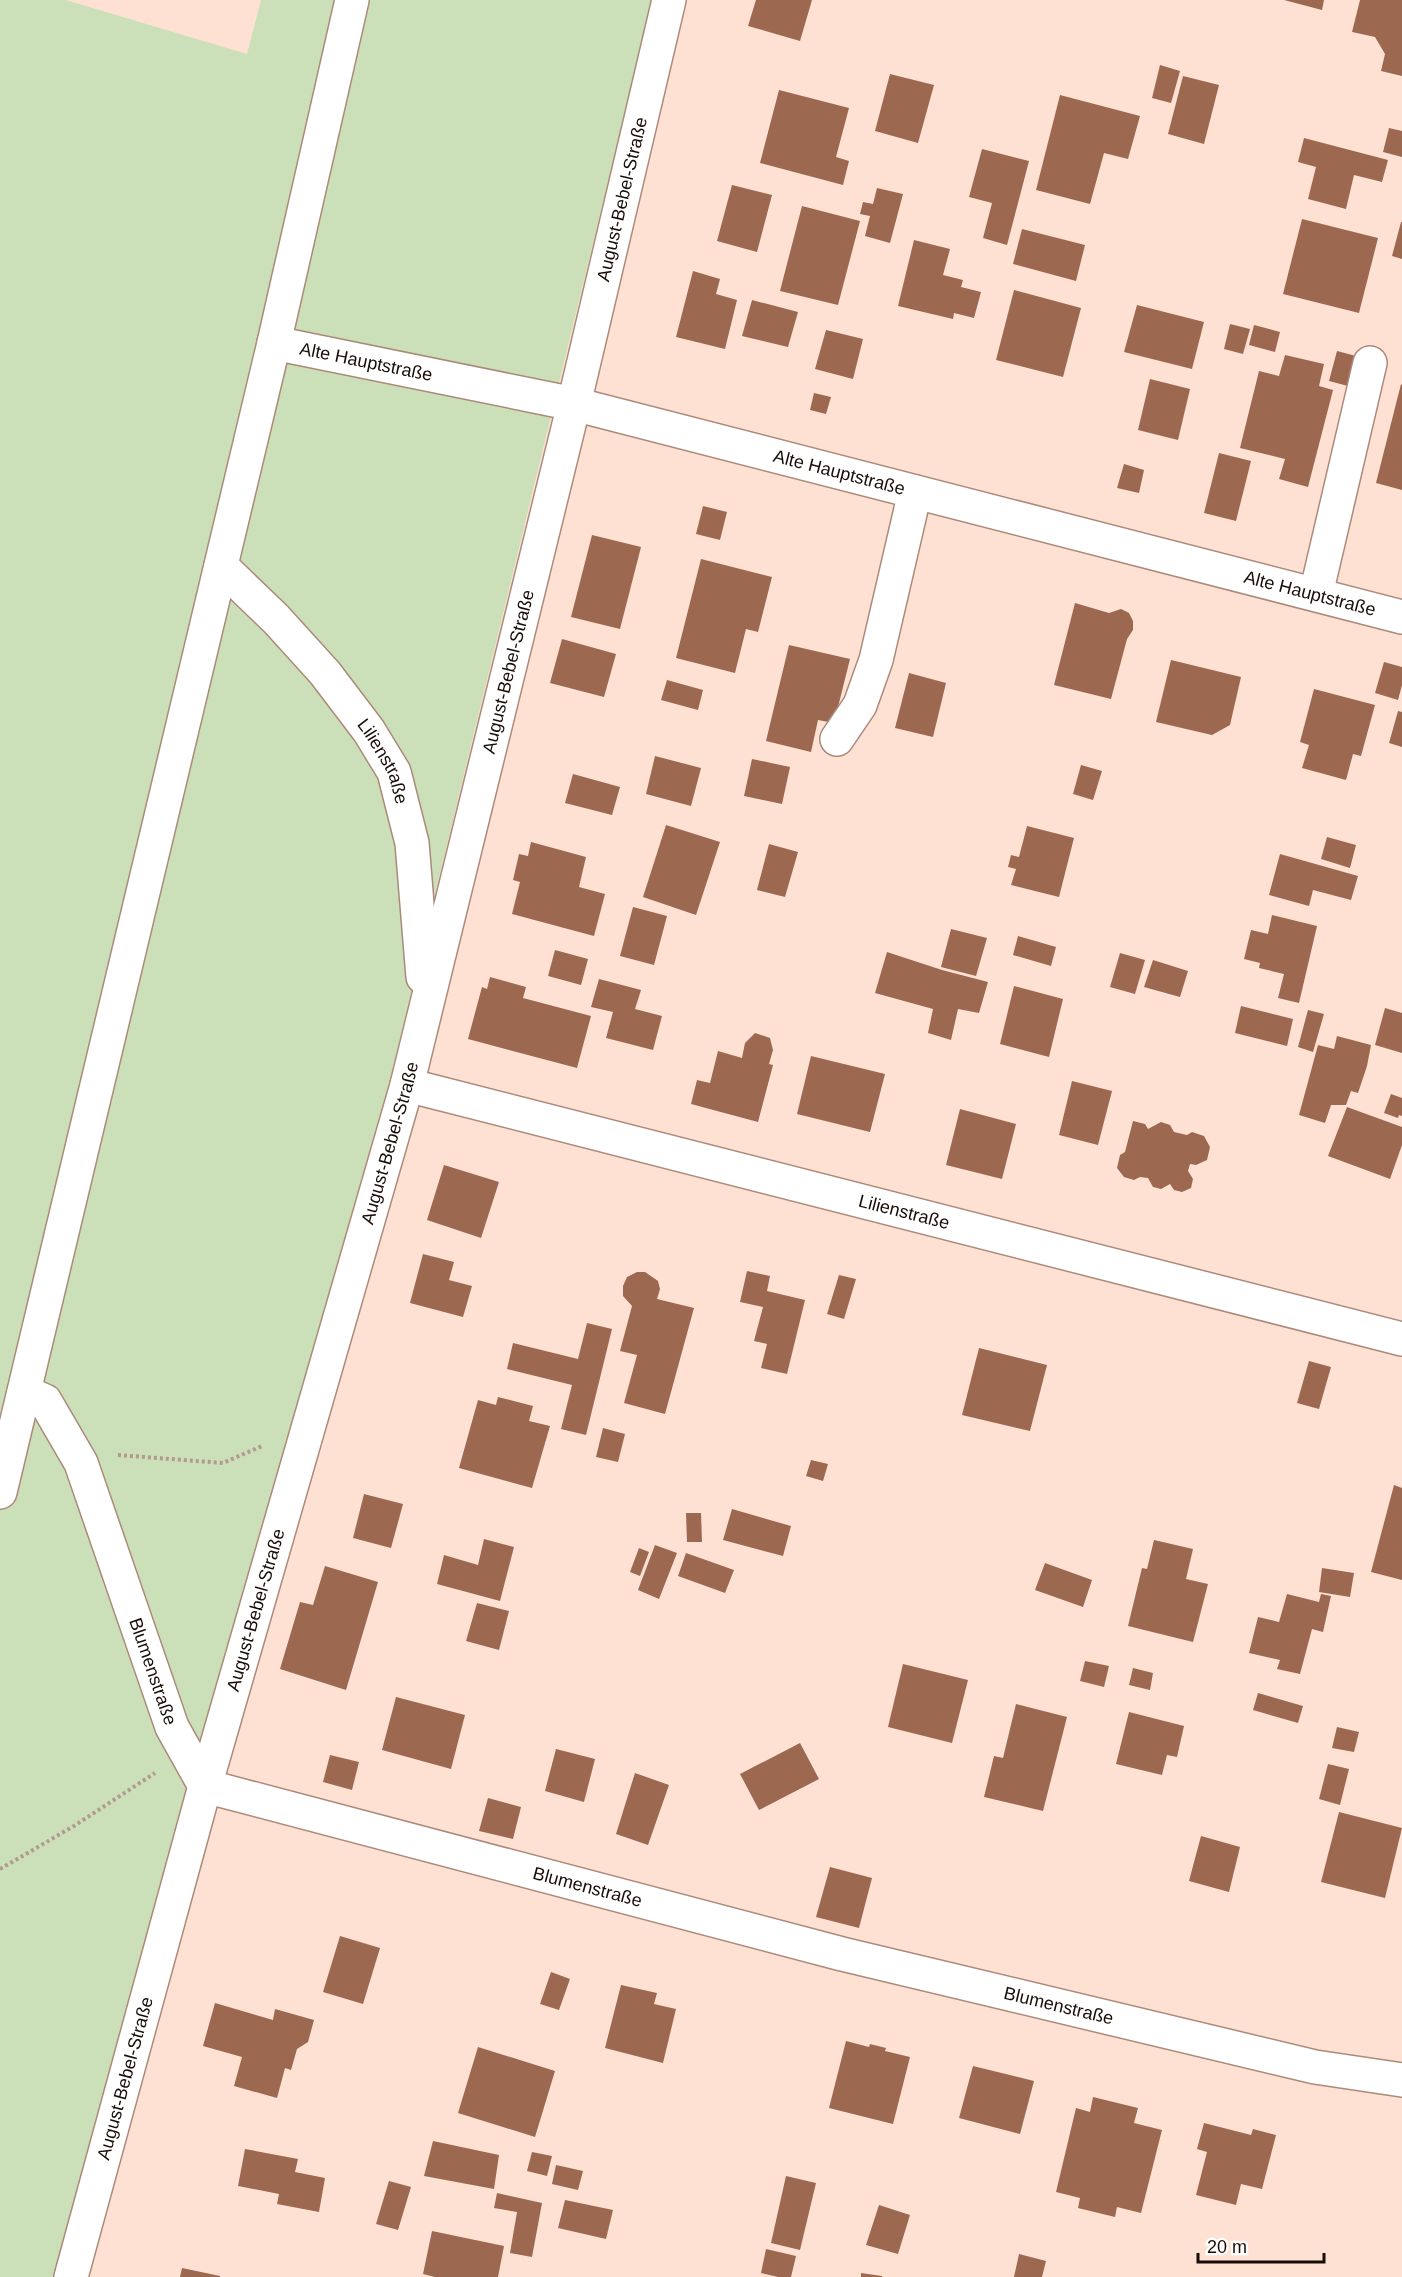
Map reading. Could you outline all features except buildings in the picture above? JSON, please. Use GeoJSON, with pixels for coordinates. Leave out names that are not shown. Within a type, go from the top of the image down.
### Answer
{"type":"FeatureCollection","features":[{"type":"Feature","properties":{"kind":"street"},"geometry":{"type":"LineString","coordinates":[[0,1492],[274,343],[352,0]]}},
{"type":"Feature","properties":{"kind":"street","name":"August-Bebel-Straße"},"geometry":{"type":"LineString","coordinates":[[71,2277],[199,1775],[310,1424],[407,1084],[574,404],[669,0]]}},
{"type":"Feature","properties":{"kind":"street","name":"Alte Hauptstraße"},"geometry":{"type":"LineString","coordinates":[[274,343],[574,404],[1402,616]]}},
{"type":"Feature","properties":{"kind":"street"},"geometry":{"type":"LineString","coordinates":[[1316,594],[1370,363]]}},
{"type":"Feature","properties":{"kind":"street"},"geometry":{"type":"LineString","coordinates":[[837,738],[860,705],[876,660],[915,492]]}},
{"type":"Feature","properties":{"kind":"street","name":"Lilienstraße"},"geometry":{"type":"LineString","coordinates":[[221,566],[276,619],[325,673],[369,731],[394,772],[412,843],[424,1012]]}},
{"type":"Feature","properties":{"kind":"street","name":"Lilienstraße"},"geometry":{"type":"LineString","coordinates":[[407,1084],[1402,1339]]}},
{"type":"Feature","properties":{"kind":"street","name":"Blumenstraße"},"geometry":{"type":"LineString","coordinates":[[24,1392],[45,1401],[84,1470],[172,1727],[199,1775],[853,1957],[1315,2067],[1402,2080]]}},
{"type":"Feature","properties":{"kind":"path"},"geometry":{"type":"LineString","coordinates":[[75,1452],[223,1463],[310,1424]]}},
{"type":"Feature","properties":{"kind":"path"},"geometry":{"type":"LineString","coordinates":[[0,1869],[74,1826],[160,1769],[199,1775]]}},
{"type":"Feature","properties":{"kind":"green space"},"geometry":{"type":"Polygon","coordinates":[[[0,0],[66,0],[247,54],[261,0],[652,0],[391,1075],[188,1789],[58,2277],[0,2277],[0,0]]]}}]}
